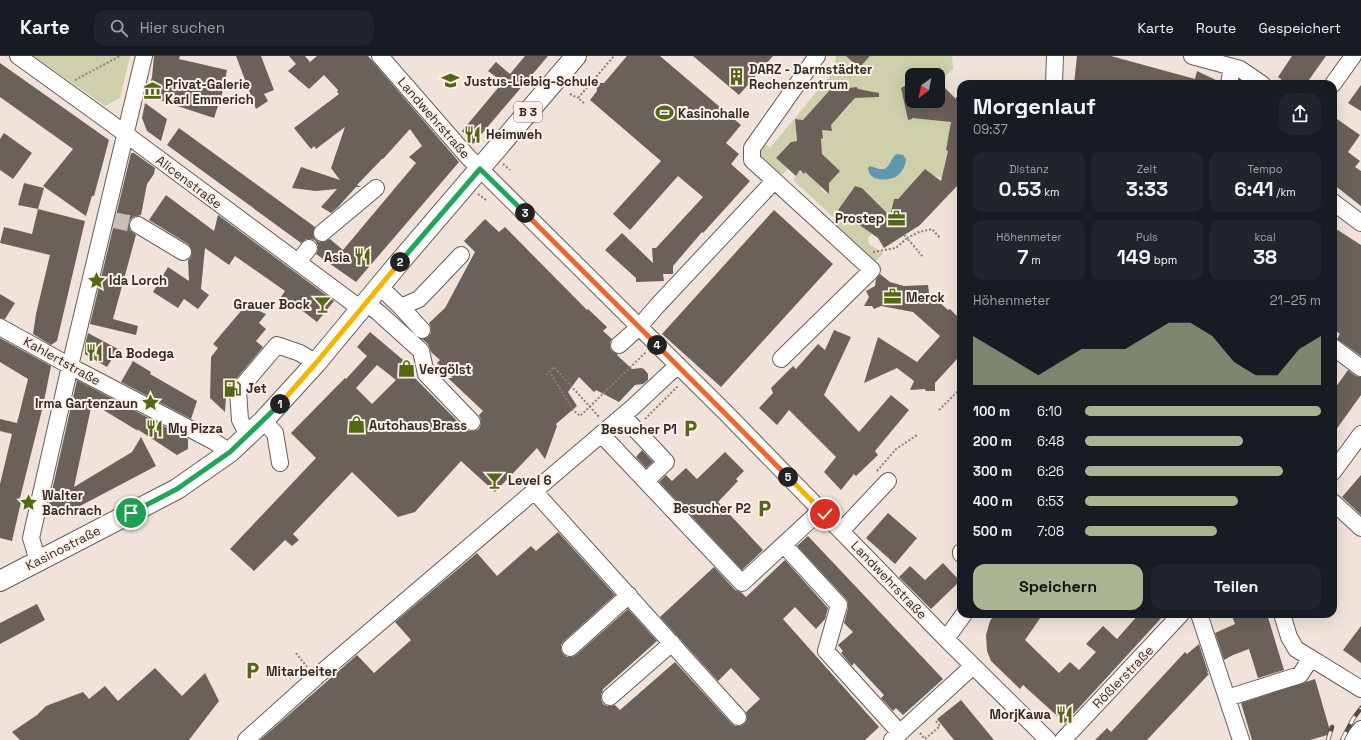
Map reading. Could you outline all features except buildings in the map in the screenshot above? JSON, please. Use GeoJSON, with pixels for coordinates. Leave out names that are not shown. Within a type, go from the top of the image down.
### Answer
{"type":"FeatureCollection","features":[{"type":"Feature","properties":{"kind":"main road","name":"Kasinostraße"},"geometry":{"type":"LineString","coordinates":[[0,581],[177,489],[230,452],[263,421],[316,363],[576,56]]}},
{"type":"Feature","properties":{"kind":"street","name":"Alicenstraße"},"geometry":{"type":"LineString","coordinates":[[18,56],[298,262],[363,306],[379,313],[421,351],[426,374],[472,422]]}},
{"type":"Feature","properties":{"kind":"street"},"geometry":{"type":"LineString","coordinates":[[38,561],[31,538],[70,366],[109,219],[144,56]]}},
{"type":"Feature","properties":{"kind":"street","name":"Landwehrstraße"},"geometry":{"type":"LineString","coordinates":[[380,56],[468,157],[822,510],[946,639],[1048,740]]}},
{"type":"Feature","properties":{"kind":"street"},"geometry":{"type":"LineString","coordinates":[[1054,80],[1055,56]]}},
{"type":"Feature","properties":{"kind":"street"},"geometry":{"type":"LineString","coordinates":[[1192,56],[1209,58],[1240,69],[1256,80]]}},
{"type":"Feature","properties":{"kind":"street"},"geometry":{"type":"LineString","coordinates":[[1336,80],[1353,56]]}},
{"type":"Feature","properties":{"kind":"street"},"geometry":{"type":"LineString","coordinates":[[781,359],[872,270],[752,160],[752,148],[817,57]]}},
{"type":"Feature","properties":{"kind":"street"},"geometry":{"type":"LineString","coordinates":[[1230,80],[1232,67]]}},
{"type":"Feature","properties":{"kind":"street"},"geometry":{"type":"LineString","coordinates":[[619,345],[639,327],[774,181]]}},
{"type":"Feature","properties":{"kind":"street"},"geometry":{"type":"LineString","coordinates":[[322,233],[376,188]]}},
{"type":"Feature","properties":{"kind":"street"},"geometry":{"type":"LineString","coordinates":[[1337,205],[1361,223]]}},
{"type":"Feature","properties":{"kind":"street"},"geometry":{"type":"LineString","coordinates":[[138,225],[183,252]]}},
{"type":"Feature","properties":{"kind":"street"},"geometry":{"type":"LineString","coordinates":[[298,262],[309,248]]}},
{"type":"Feature","properties":{"kind":"street"},"geometry":{"type":"LineString","coordinates":[[401,306],[419,299],[461,255]]}},
{"type":"Feature","properties":{"kind":"street"},"geometry":{"type":"LineString","coordinates":[[380,286],[401,306],[422,330]]}},
{"type":"Feature","properties":{"kind":"street","name":"Kahlertstraße"},"geometry":{"type":"LineString","coordinates":[[0,327],[70,366],[213,441],[230,452]]}},
{"type":"Feature","properties":{"kind":"street"},"geometry":{"type":"LineString","coordinates":[[248,434],[240,420],[238,391],[277,345],[300,353],[316,363]]}},
{"type":"Feature","properties":{"kind":"street"},"geometry":{"type":"LineString","coordinates":[[1337,350],[1361,368]]}},
{"type":"Feature","properties":{"kind":"street"},"geometry":{"type":"LineString","coordinates":[[246,740],[315,678],[601,434],[683,371]]}},
{"type":"Feature","properties":{"kind":"street"},"geometry":{"type":"LineString","coordinates":[[623,416],[666,462],[646,481]]}},
{"type":"Feature","properties":{"kind":"street"},"geometry":{"type":"LineString","coordinates":[[263,421],[275,434],[280,463]]}},
{"type":"Feature","properties":{"kind":"street"},"geometry":{"type":"LineString","coordinates":[[601,434],[742,583],[822,510]]}},
{"type":"Feature","properties":{"kind":"street"},"geometry":{"type":"LineString","coordinates":[[1337,467],[1361,434]]}},
{"type":"Feature","properties":{"kind":"street"},"geometry":{"type":"LineString","coordinates":[[841,531],[888,481]]}},
{"type":"Feature","properties":{"kind":"street"},"geometry":{"type":"LineString","coordinates":[[534,491],[738,717]]}},
{"type":"Feature","properties":{"kind":"street"},"geometry":{"type":"LineString","coordinates":[[1337,506],[1361,528]]}},
{"type":"Feature","properties":{"kind":"street"},"geometry":{"type":"LineString","coordinates":[[784,545],[839,605],[826,651],[896,736],[973,666]]}},
{"type":"Feature","properties":{"kind":"street"},"geometry":{"type":"LineString","coordinates":[[570,648],[629,595]]}},
{"type":"Feature","properties":{"kind":"street"},"geometry":{"type":"LineString","coordinates":[[946,639],[961,618]]}},
{"type":"Feature","properties":{"kind":"street","name":"Rößlerstraße"},"geometry":{"type":"LineString","coordinates":[[1063,740],[1177,618]]}},
{"type":"Feature","properties":{"kind":"street"},"geometry":{"type":"LineString","coordinates":[[1200,618],[1241,740]]}},
{"type":"Feature","properties":{"kind":"street"},"geometry":{"type":"LineString","coordinates":[[1283,618],[1288,637],[1296,649],[1361,690]]}},
{"type":"Feature","properties":{"kind":"street"},"geometry":{"type":"LineString","coordinates":[[610,697],[672,643]]}},
{"type":"Feature","properties":{"kind":"street"},"geometry":{"type":"LineString","coordinates":[[1227,698],[1300,675],[1311,658]]}},
{"type":"Feature","properties":{"kind":"street"},"geometry":{"type":"LineString","coordinates":[[1352,740],[1361,729]]}},
{"type":"Feature","properties":{"kind":"path"},"geometry":{"type":"LineString","coordinates":[[64,90],[70,82],[120,56]]}},
{"type":"Feature","properties":{"kind":"path"},"geometry":{"type":"LineString","coordinates":[[578,98],[614,56]]}},
{"type":"Feature","properties":{"kind":"path"},"geometry":{"type":"LineString","coordinates":[[570,94],[584,103]]}},
{"type":"Feature","properties":{"kind":"path"},"geometry":{"type":"LineString","coordinates":[[896,248],[907,238],[919,232],[932,229],[940,238]]}},
{"type":"Feature","properties":{"kind":"path"},"geometry":{"type":"LineString","coordinates":[[904,235],[924,257]]}},
{"type":"Feature","properties":{"kind":"path"},"geometry":{"type":"LineString","coordinates":[[549,371],[573,410],[580,416],[655,343]]}},
{"type":"Feature","properties":{"kind":"path"},"geometry":{"type":"LineString","coordinates":[[546,375],[554,366],[585,400]]}},
{"type":"Feature","properties":{"kind":"path"},"geometry":{"type":"LineString","coordinates":[[636,429],[683,371]]}},
{"type":"Feature","properties":{"kind":"path"},"geometry":{"type":"LineString","coordinates":[[939,410],[957,392]]}},
{"type":"Feature","properties":{"kind":"path"},"geometry":{"type":"LineString","coordinates":[[296,653],[315,678]]}},
{"type":"Feature","properties":{"kind":"green space"},"geometry":{"type":"Polygon","coordinates":[[[34,56],[130,56],[120,98],[105,106],[34,56]]]}},
{"type":"Feature","properties":{"kind":"green space"},"geometry":{"type":"Polygon","coordinates":[[[836,56],[851,56],[850,60],[859,68],[870,56],[952,56],[953,69],[945,76],[945,68],[905,68],[905,86],[901,88],[907,117],[937,120],[948,119],[951,124],[946,150],[948,151],[944,165],[949,170],[942,178],[932,175],[925,170],[898,199],[894,199],[888,217],[881,213],[883,209],[862,187],[854,186],[838,210],[872,234],[868,238],[869,244],[883,253],[876,262],[860,258],[832,231],[840,223],[793,180],[799,172],[805,172],[827,194],[829,191],[829,183],[822,161],[822,130],[832,131],[831,125],[851,104],[850,102],[854,98],[861,97],[857,87],[849,87],[849,90],[837,82],[803,120],[796,119],[797,141],[791,142],[776,158],[788,169],[777,179],[759,159],[759,151],[763,142],[770,148],[833,72],[836,56]]]}},
{"type":"Feature","properties":{"kind":"water"},"geometry":{"type":"Polygon","coordinates":[[[897,154],[903,155],[906,159],[901,172],[897,176],[887,179],[872,177],[868,168],[870,166],[885,169],[893,157],[897,154]]]}},
{"type":"Feature","properties":{"kind":"tunnel"},"geometry":{"type":"LineString","coordinates":[[113,220],[138,225]]}},
{"type":"Feature","properties":{"kind":"railway"},"geometry":{"type":"LineString","coordinates":[[1342,740],[1353,719],[1361,708]]}},
{"type":"Feature","properties":{"kind":"railway"},"geometry":{"type":"LineString","coordinates":[[1328,740],[1332,727]]}},
{"type":"Feature","properties":{"kind":"place","name":"DARZ - Darmstädter Rechenzentrum"},"geometry":{"type":"Point","coordinates":[736,76]}},
{"type":"Feature","properties":{"kind":"place","name":"Justus-Liebig-Schule"},"geometry":{"type":"Point","coordinates":[451,81]}},
{"type":"Feature","properties":{"kind":"place","name":"Privat-Galerie Karl Emmerich"},"geometry":{"type":"Point","coordinates":[152,91]}},
{"type":"Feature","properties":{"kind":"place","name":"Kasinohalle"},"geometry":{"type":"Point","coordinates":[665,113]}},
{"type":"Feature","properties":{"kind":"place","name":"Heimweh"},"geometry":{"type":"Point","coordinates":[473,134]}},
{"type":"Feature","properties":{"kind":"place","name":"Prostep"},"geometry":{"type":"Point","coordinates":[897,218]}},
{"type":"Feature","properties":{"kind":"place","name":"Asia"},"geometry":{"type":"Point","coordinates":[363,257]}},
{"type":"Feature","properties":{"kind":"place","name":"Ida Lorch"},"geometry":{"type":"Point","coordinates":[96,280]}},
{"type":"Feature","properties":{"kind":"place","name":"Merck"},"geometry":{"type":"Point","coordinates":[893,297]}},
{"type":"Feature","properties":{"kind":"place","name":"Grauer Bock"},"geometry":{"type":"Point","coordinates":[323,304]}},
{"type":"Feature","properties":{"kind":"place","name":"La Bodega"},"geometry":{"type":"Point","coordinates":[95,353]}},
{"type":"Feature","properties":{"kind":"place","name":"Vergölst"},"geometry":{"type":"Point","coordinates":[406,369]}},
{"type":"Feature","properties":{"kind":"place","name":"Jet"},"geometry":{"type":"Point","coordinates":[233,388]}},
{"type":"Feature","properties":{"kind":"place","name":"Irma Gartenzaun"},"geometry":{"type":"Point","coordinates":[151,403]}},
{"type":"Feature","properties":{"kind":"place","name":"Autohaus Brass"},"geometry":{"type":"Point","coordinates":[356,425]}},
{"type":"Feature","properties":{"kind":"place","name":"My Pizza"},"geometry":{"type":"Point","coordinates":[155,428]}},
{"type":"Feature","properties":{"kind":"place","name":"Besucher P1"},"geometry":{"type":"Point","coordinates":[690,429]}},
{"type":"Feature","properties":{"kind":"place","name":"Level 6"},"geometry":{"type":"Point","coordinates":[495,480]}},
{"type":"Feature","properties":{"kind":"place","name":"Walter Bachrach"},"geometry":{"type":"Point","coordinates":[29,502]}},
{"type":"Feature","properties":{"kind":"place","name":"Besucher P2"},"geometry":{"type":"Point","coordinates":[764,508]}},
{"type":"Feature","properties":{"kind":"place","name":"Mitarbeiter"},"geometry":{"type":"Point","coordinates":[253,671]}},
{"type":"Feature","properties":{"kind":"place","name":"MorjKawa"},"geometry":{"type":"Point","coordinates":[1064,714]}},
{"type":"Feature","properties":{"kind":"route"},"geometry":{"type":"LineString","coordinates":[[131,513],[177,489],[230,452],[263,421],[284,400],[316,363],[398,264],[480,169],[727,414],[825,514]]}}]}
